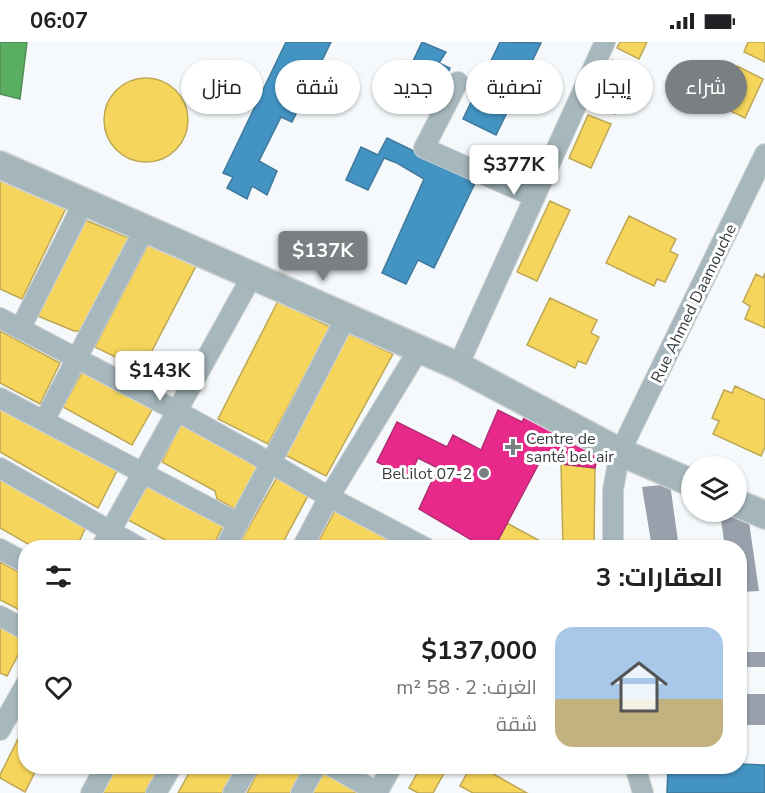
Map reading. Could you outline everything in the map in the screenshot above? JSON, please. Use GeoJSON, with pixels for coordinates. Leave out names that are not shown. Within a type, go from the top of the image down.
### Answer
{"type":"FeatureCollection","features":[{"type":"Feature","properties":{"kind":"street"},"geometry":{"type":"LineString","coordinates":[[458,366],[605,42]]}},
{"type":"Feature","properties":{"kind":"street"},"geometry":{"type":"LineString","coordinates":[[458,82],[424,148],[535,197]]}},
{"type":"Feature","properties":{"kind":"street","name":"Rue Ahmed Daamouche"},"geometry":{"type":"LineString","coordinates":[[613,540],[613,490],[620,452],[765,154]]}},
{"type":"Feature","properties":{"kind":"street"},"geometry":{"type":"LineString","coordinates":[[0,165],[458,366],[620,452],[681,478]]}},
{"type":"Feature","properties":{"kind":"street"},"geometry":{"type":"LineString","coordinates":[[20,329],[84,202]]}},
{"type":"Feature","properties":{"kind":"street"},"geometry":{"type":"LineString","coordinates":[[44,422],[145,228]]}},
{"type":"Feature","properties":{"kind":"street"},"geometry":{"type":"LineString","coordinates":[[0,468],[106,539],[252,276]]}},
{"type":"Feature","properties":{"kind":"street"},"geometry":{"type":"LineString","coordinates":[[229,540],[346,317]]}},
{"type":"Feature","properties":{"kind":"street"},"geometry":{"type":"LineString","coordinates":[[0,318],[177,411],[329,497],[411,540]]}},
{"type":"Feature","properties":{"kind":"street"},"geometry":{"type":"LineString","coordinates":[[306,540],[329,497],[419,349]]}},
{"type":"Feature","properties":{"kind":"street"},"geometry":{"type":"LineString","coordinates":[[0,398],[238,523]]}},
{"type":"Feature","properties":{"kind":"street"},"geometry":{"type":"LineString","coordinates":[[747,508],[765,515]]}},
{"type":"Feature","properties":{"kind":"street"},"geometry":{"type":"LineString","coordinates":[[0,549],[18,559]]}},
{"type":"Feature","properties":{"kind":"street"},"geometry":{"type":"LineString","coordinates":[[0,616],[18,626]]}},
{"type":"Feature","properties":{"kind":"street"},"geometry":{"type":"LineString","coordinates":[[0,730],[14,701]]}},
{"type":"Feature","properties":{"kind":"street"},"geometry":{"type":"LineString","coordinates":[[91,793],[102,774]]}},
{"type":"Feature","properties":{"kind":"street"},"geometry":{"type":"LineString","coordinates":[[156,793],[167,774]]}},
{"type":"Feature","properties":{"kind":"street"},"geometry":{"type":"LineString","coordinates":[[233,793],[244,774]]}},
{"type":"Feature","properties":{"kind":"street"},"geometry":{"type":"LineString","coordinates":[[301,793],[312,774]]}},
{"type":"Feature","properties":{"kind":"street"},"geometry":{"type":"LineString","coordinates":[[345,774],[378,793],[388,774]]}},
{"type":"Feature","properties":{"kind":"street"},"geometry":{"type":"LineString","coordinates":[[638,774],[644,793]]}},
{"type":"Feature","properties":{"kind":"building: سكن"},"geometry":{"type":"Polygon","coordinates":[[[620,42],[647,42],[639,59],[617,48],[620,42]]]}},
{"type":"Feature","properties":{"kind":"building: سكن"},"geometry":{"type":"Polygon","coordinates":[[[748,42],[765,42],[765,62],[744,52],[748,42]]]}},
{"type":"Feature","properties":{"kind":"building: سكن"},"geometry":{"type":"Polygon","coordinates":[[[747,71],[763,79],[747,114],[747,71]]]}},
{"type":"Feature","properties":{"kind":"building: سكن"},"geometry":{"type":"Polygon","coordinates":[[[138,78],[154,78],[170,85],[181,96],[181,114],[188,114],[188,128],[181,144],[170,155],[154,162],[138,162],[122,155],[111,144],[104,128],[104,112],[111,96],[122,85],[138,78]]]}},
{"type":"Feature","properties":{"kind":"building: سكن"},"geometry":{"type":"Polygon","coordinates":[[[588,115],[611,124],[591,168],[569,158],[588,115]]]}},
{"type":"Feature","properties":{"kind":"building: سكن"},"geometry":{"type":"Polygon","coordinates":[[[0,176],[67,206],[22,299],[0,289],[0,176]]]}},
{"type":"Feature","properties":{"kind":"building: سكن"},"geometry":{"type":"Polygon","coordinates":[[[550,201],[570,210],[537,281],[517,272],[550,201]]]}},
{"type":"Feature","properties":{"kind":"building: سكن"},"geometry":{"type":"Polygon","coordinates":[[[629,216],[676,239],[670,251],[678,255],[665,282],[657,279],[654,286],[606,263],[629,216]]]}},
{"type":"Feature","properties":{"kind":"building: سكن"},"geometry":{"type":"Polygon","coordinates":[[[85,220],[129,238],[81,331],[74,331],[38,316],[85,220]]]}},
{"type":"Feature","properties":{"kind":"building: سكن"},"geometry":{"type":"Polygon","coordinates":[[[148,245],[196,266],[142,370],[95,347],[148,245]]]}},
{"type":"Feature","properties":{"kind":"building: سكن"},"geometry":{"type":"Polygon","coordinates":[[[765,273],[765,328],[745,319],[750,306],[743,302],[756,274],[763,278],[765,273]]]}},
{"type":"Feature","properties":{"kind":"building: سكن"},"geometry":{"type":"Polygon","coordinates":[[[550,298],[597,320],[591,333],[599,337],[586,364],[578,361],[575,368],[527,345],[550,298]]]}},
{"type":"Feature","properties":{"kind":"building: سكن"},"geometry":{"type":"Polygon","coordinates":[[[278,301],[330,327],[268,444],[218,419],[278,301]]]}},
{"type":"Feature","properties":{"kind":"building: سكن"},"geometry":{"type":"Polygon","coordinates":[[[0,331],[60,363],[40,404],[0,383],[0,331]]]}},
{"type":"Feature","properties":{"kind":"building: سكن"},"geometry":{"type":"Polygon","coordinates":[[[348,333],[393,354],[326,476],[285,455],[348,333]]]}},
{"type":"Feature","properties":{"kind":"building: سكن"},"geometry":{"type":"Polygon","coordinates":[[[83,371],[153,408],[132,445],[63,407],[83,371]]]}},
{"type":"Feature","properties":{"kind":"building: سكن"},"geometry":{"type":"Polygon","coordinates":[[[735,386],[765,400],[765,447],[761,456],[713,434],[719,421],[712,418],[724,390],[732,393],[735,386]]]}},
{"type":"Feature","properties":{"kind":"building: سكن"},"geometry":{"type":"Polygon","coordinates":[[[0,409],[118,469],[98,508],[0,452],[0,409]]]}},
{"type":"Feature","properties":{"kind":"building: سكن"},"geometry":{"type":"Polygon","coordinates":[[[182,422],[261,465],[235,509],[217,499],[215,491],[162,462],[182,422]]]}},
{"type":"Feature","properties":{"kind":"building: سكن"},"geometry":{"type":"Polygon","coordinates":[[[561,464],[595,468],[594,540],[563,540],[561,464]]]}},
{"type":"Feature","properties":{"kind":"building: سكن"},"geometry":{"type":"Polygon","coordinates":[[[279,474],[310,492],[284,540],[242,540],[279,474]]]}},
{"type":"Feature","properties":{"kind":"building: سكن"},"geometry":{"type":"Polygon","coordinates":[[[0,479],[86,527],[80,540],[21,540],[0,528],[0,479]]]}},
{"type":"Feature","properties":{"kind":"building: سكن"},"geometry":{"type":"Polygon","coordinates":[[[148,482],[225,522],[216,540],[165,540],[128,520],[148,482]]]}},
{"type":"Feature","properties":{"kind":"building: سكن"},"geometry":{"type":"Polygon","coordinates":[[[337,507],[400,540],[319,540],[337,507]]]}},
{"type":"Feature","properties":{"kind":"building: سكن"},"geometry":{"type":"Polygon","coordinates":[[[507,523],[538,540],[498,540],[507,523]]]}},
{"type":"Feature","properties":{"kind":"building: سكن"},"geometry":{"type":"Polygon","coordinates":[[[0,562],[18,572],[18,609],[0,600],[0,562]]]}},
{"type":"Feature","properties":{"kind":"building: سكن"},"geometry":{"type":"Polygon","coordinates":[[[0,627],[18,636],[18,655],[7,676],[0,673],[0,627]]]}},
{"type":"Feature","properties":{"kind":"building: سكن"},"geometry":{"type":"Polygon","coordinates":[[[18,739],[18,774],[34,774],[25,792],[0,778],[18,739]]]}},
{"type":"Feature","properties":{"kind":"building: سكن"},"geometry":{"type":"Polygon","coordinates":[[[112,774],[156,774],[145,793],[101,793],[112,774]]]}},
{"type":"Feature","properties":{"kind":"building: سكن"},"geometry":{"type":"Polygon","coordinates":[[[189,774],[238,774],[227,793],[178,793],[189,774]]]}},
{"type":"Feature","properties":{"kind":"building: سكن"},"geometry":{"type":"Polygon","coordinates":[[[257,774],[308,774],[297,793],[247,793],[257,774]]]}},
{"type":"Feature","properties":{"kind":"building: سكن"},"geometry":{"type":"Polygon","coordinates":[[[322,774],[326,774],[359,793],[312,793],[322,774]]]}},
{"type":"Feature","properties":{"kind":"building: سكن"},"geometry":{"type":"Polygon","coordinates":[[[417,774],[444,774],[433,793],[418,793],[409,788],[417,774]]]}},
{"type":"Feature","properties":{"kind":"building: سكن"},"geometry":{"type":"Polygon","coordinates":[[[467,774],[493,774],[527,793],[473,793],[460,786],[467,774]]]}},
{"type":"Feature","properties":{"kind":"building: مدارس"},"geometry":{"type":"Polygon","coordinates":[[[286,42],[331,42],[322,60],[277,60],[286,42]]]}},
{"type":"Feature","properties":{"kind":"building: مدارس"},"geometry":{"type":"Polygon","coordinates":[[[422,42],[446,52],[441,60],[414,60],[422,42]]]}},
{"type":"Feature","properties":{"kind":"building: مدارس"},"geometry":{"type":"Polygon","coordinates":[[[500,42],[541,43],[533,60],[491,60],[500,42]]]}},
{"type":"Feature","properties":{"kind":"building: مدارس"},"geometry":{"type":"Polygon","coordinates":[[[275,65],[275,114],[296,114],[292,122],[281,117],[259,161],[277,171],[267,195],[252,186],[247,199],[227,188],[233,177],[223,173],[251,114],[263,114],[263,90],[275,65]]]}},
{"type":"Feature","properties":{"kind":"building: مدارس"},"geometry":{"type":"Polygon","coordinates":[[[466,113],[506,114],[496,135],[463,119],[466,113]]]}},
{"type":"Feature","properties":{"kind":"building: مدارس"},"geometry":{"type":"Polygon","coordinates":[[[387,138],[476,181],[434,268],[418,260],[406,284],[382,273],[424,179],[384,158],[368,190],[346,180],[361,147],[378,155],[387,138]]]}},
{"type":"Feature","properties":{"kind":"building: مدارس"},"geometry":{"type":"Polygon","coordinates":[[[747,764],[765,765],[765,793],[667,793],[668,774],[747,774],[747,764]]]}},
{"type":"Feature","properties":{"kind":"building: صحة","name":"Bel.ilot 07-2"},"geometry":{"type":"Polygon","coordinates":[[[529,409],[599,450],[595,468],[561,464],[544,454],[498,540],[471,540],[419,509],[438,468],[418,458],[409,478],[377,462],[397,422],[447,447],[453,435],[481,450],[498,410],[522,422],[529,409]]]}},
{"type":"Feature","properties":{"kind":"building: مرافق عامة"},"geometry":{"type":"Polygon","coordinates":[[[0,42],[27,42],[20,99],[0,94],[0,42]]]}},
{"type":"Feature","properties":{"kind":"building: أخرى"},"geometry":{"type":"Polygon","coordinates":[[[670,484],[678,540],[651,540],[642,487],[670,484]]]}},
{"type":"Feature","properties":{"kind":"building: أخرى"},"geometry":{"type":"Polygon","coordinates":[[[747,508],[759,591],[747,592],[747,540],[724,540],[721,522],[747,522],[747,508]]]}},
{"type":"Feature","properties":{"kind":"building: أخرى"},"geometry":{"type":"Polygon","coordinates":[[[747,652],[765,652],[765,667],[747,667],[747,652]]]}},
{"type":"Feature","properties":{"kind":"building: أخرى"},"geometry":{"type":"Polygon","coordinates":[[[747,694],[765,694],[765,725],[747,725],[747,694]]]}},
{"type":"Feature","properties":{"kind":"place","name":"Centre de santé bel air"},"geometry":{"type":"Point","coordinates":[513,447]}},
{"type":"Feature","properties":{"kind":"place","name":"Bel.ilot 07-2"},"geometry":{"type":"Point","coordinates":[484,473]}}]}
